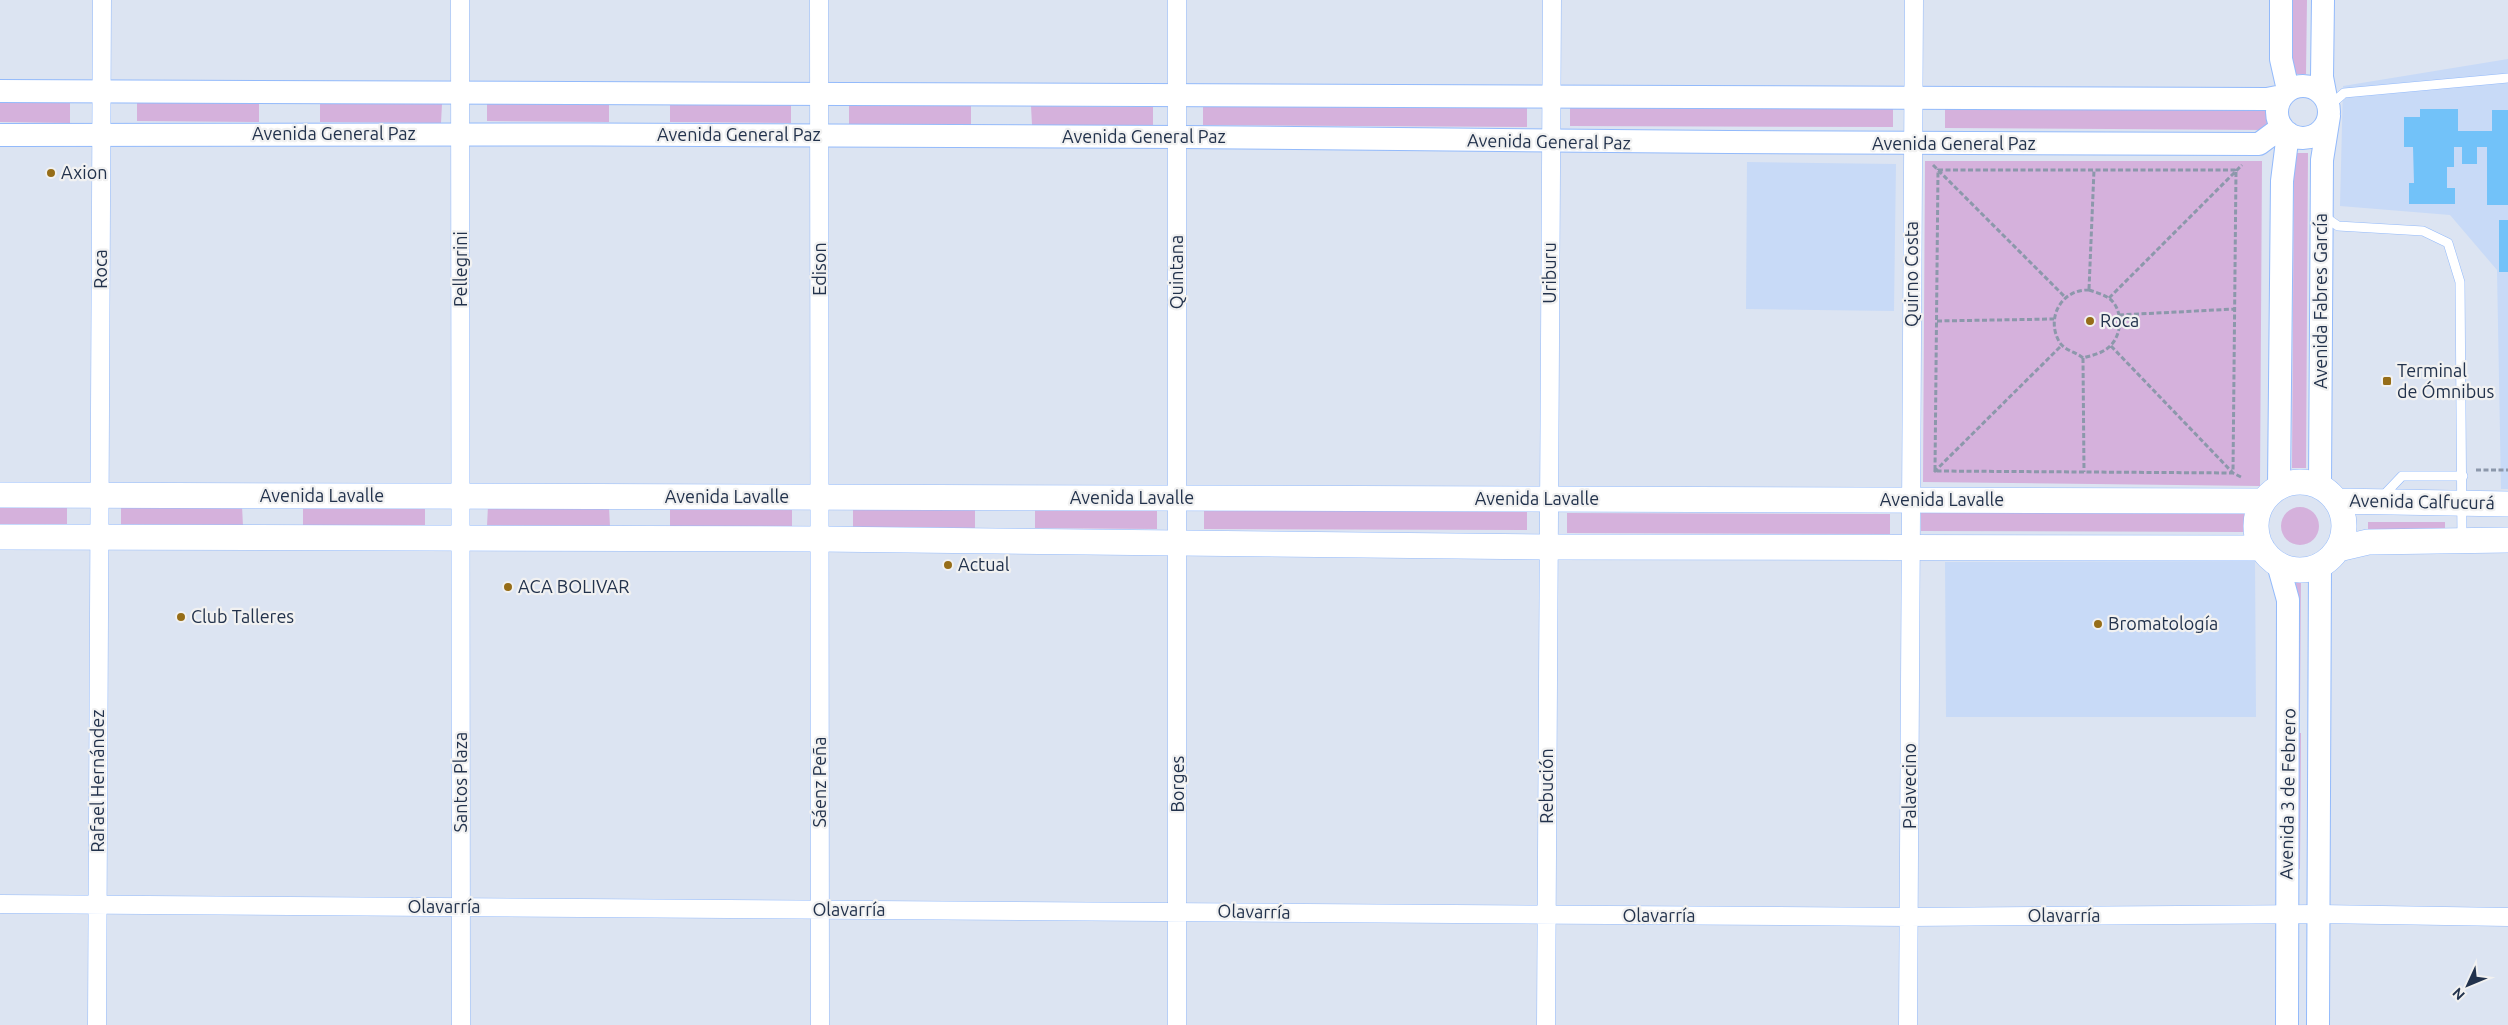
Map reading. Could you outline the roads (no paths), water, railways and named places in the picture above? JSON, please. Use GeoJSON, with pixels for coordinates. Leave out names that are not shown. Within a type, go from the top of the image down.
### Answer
{"type":"FeatureCollection","features":[{"type":"Feature","properties":{"kind":"main road"},"geometry":{"type":"LineString","coordinates":[[2305,481],[2328,494],[2340,508],[2344,522],[2343,536],[2329,557],[2302,570],[2288,568],[2270,556],[2258,540],[2255,525],[2258,510],[2271,493],[2290,482],[2305,481]]}},
{"type":"Feature","properties":{"kind":"main road","name":"Avenida Lavalle"},"geometry":{"type":"LineString","coordinates":[[0,495],[1911,500],[2271,493]]}},
{"type":"Feature","properties":{"kind":"main road","name":"Avenida Calfucurá"},"geometry":{"type":"LineString","coordinates":[[2328,494],[2378,502],[2508,504]]}},
{"type":"Feature","properties":{"kind":"main road"},"geometry":{"type":"LineString","coordinates":[[0,537],[820,538],[1179,544],[1911,547],[2270,556]]}},
{"type":"Feature","properties":{"kind":"main road","name":"Avenida Calfucurá"},"geometry":{"type":"LineString","coordinates":[[2329,557],[2368,542],[2508,540]]}},
{"type":"Feature","properties":{"kind":"street","name":"Roca"},"geometry":{"type":"LineString","coordinates":[[100,537],[102,0]]}},
{"type":"Feature","properties":{"kind":"street","name":"Pellegrini"},"geometry":{"type":"LineString","coordinates":[[460,0],[461,539]]}},
{"type":"Feature","properties":{"kind":"street","name":"Edison"},"geometry":{"type":"LineString","coordinates":[[820,0],[820,538]]}},
{"type":"Feature","properties":{"kind":"street","name":"Quintana"},"geometry":{"type":"LineString","coordinates":[[1178,0],[1176,498],[1179,544]]}},
{"type":"Feature","properties":{"kind":"street","name":"Uriburu"},"geometry":{"type":"LineString","coordinates":[[1548,546],[1552,0]]}},
{"type":"Feature","properties":{"kind":"street","name":"Quirno Costa"},"geometry":{"type":"LineString","coordinates":[[1911,547],[1914,0]]}},
{"type":"Feature","properties":{"kind":"street"},"geometry":{"type":"LineString","coordinates":[[2271,493],[2285,130],[2277,111],[2285,93],[2280,59],[2281,0]]}},
{"type":"Feature","properties":{"kind":"street","name":"Avenida Fabres García"},"geometry":{"type":"LineString","coordinates":[[2323,0],[2322,77],[2328,107],[2322,160],[2321,215],[2328,494]]}},
{"type":"Feature","properties":{"kind":"street"},"geometry":{"type":"LineString","coordinates":[[0,91],[2267,98],[2285,93],[2302,85],[2316,88],[2328,107],[2326,125],[2313,136],[2296,137],[2285,130]]}},
{"type":"Feature","properties":{"kind":"street","name":"Avenida General Paz"},"geometry":{"type":"LineString","coordinates":[[0,135],[460,133],[1177,137],[1913,145],[2258,144],[2285,130]]}},
{"type":"Feature","properties":{"kind":"street","name":"Rafael Hernández"},"geometry":{"type":"LineString","coordinates":[[97,1025],[100,537]]}},
{"type":"Feature","properties":{"kind":"street","name":"Sáenz Peña"},"geometry":{"type":"LineString","coordinates":[[820,538],[820,1025]]}},
{"type":"Feature","properties":{"kind":"street","name":"Santos Plaza"},"geometry":{"type":"LineString","coordinates":[[461,539],[461,1025]]}},
{"type":"Feature","properties":{"kind":"street","name":"Borges"},"geometry":{"type":"LineString","coordinates":[[1177,1025],[1179,544]]}},
{"type":"Feature","properties":{"kind":"street","name":"Rebución"},"geometry":{"type":"LineString","coordinates":[[1546,1025],[1548,546]]}},
{"type":"Feature","properties":{"kind":"street","name":"Palavecino"},"geometry":{"type":"LineString","coordinates":[[1908,1025],[1911,547]]}},
{"type":"Feature","properties":{"kind":"street","name":"Avenida 3 de Febrero"},"geometry":{"type":"LineString","coordinates":[[2270,556],[2288,600],[2287,1025]]}},
{"type":"Feature","properties":{"kind":"street","name":"Avenida 3 de Febrero"},"geometry":{"type":"LineString","coordinates":[[2318,1025],[2319,721],[2329,557]]}},
{"type":"Feature","properties":{"kind":"street"},"geometry":{"type":"LineString","coordinates":[[2289,722],[2319,721]]}},
{"type":"Feature","properties":{"kind":"street","name":"Olavarría"},"geometry":{"type":"LineString","coordinates":[[0,904],[1909,917],[2286,914],[2508,916]]}},
{"type":"Feature","properties":{"kind":"lane"},"geometry":{"type":"LineString","coordinates":[[2328,107],[2344,93],[2508,78]]}},
{"type":"Feature","properties":{"kind":"lane"},"geometry":{"type":"LineString","coordinates":[[2321,215],[2338,226],[2423,231],[2448,243],[2460,282],[2464,503],[2462,540]]}},
{"type":"Feature","properties":{"kind":"lane"},"geometry":{"type":"LineString","coordinates":[[2378,502],[2402,476],[2463,473]]}},
{"type":"Feature","properties":{"kind":"place","name":"Axion"},"geometry":{"type":"Point","coordinates":[51,173]}},
{"type":"Feature","properties":{"kind":"place","name":"Roca"},"geometry":{"type":"Point","coordinates":[2090,321]}},
{"type":"Feature","properties":{"kind":"place","name":"Terminal de Ómnibus"},"geometry":{"type":"Point","coordinates":[2387,381]}},
{"type":"Feature","properties":{"kind":"place","name":"Actual"},"geometry":{"type":"Point","coordinates":[948,565]}},
{"type":"Feature","properties":{"kind":"place","name":"ACA BOLIVAR"},"geometry":{"type":"Point","coordinates":[508,587]}},
{"type":"Feature","properties":{"kind":"place","name":"Club Talleres"},"geometry":{"type":"Point","coordinates":[181,617]}},
{"type":"Feature","properties":{"kind":"place","name":"Bromatología"},"geometry":{"type":"Point","coordinates":[2098,624]}}]}
